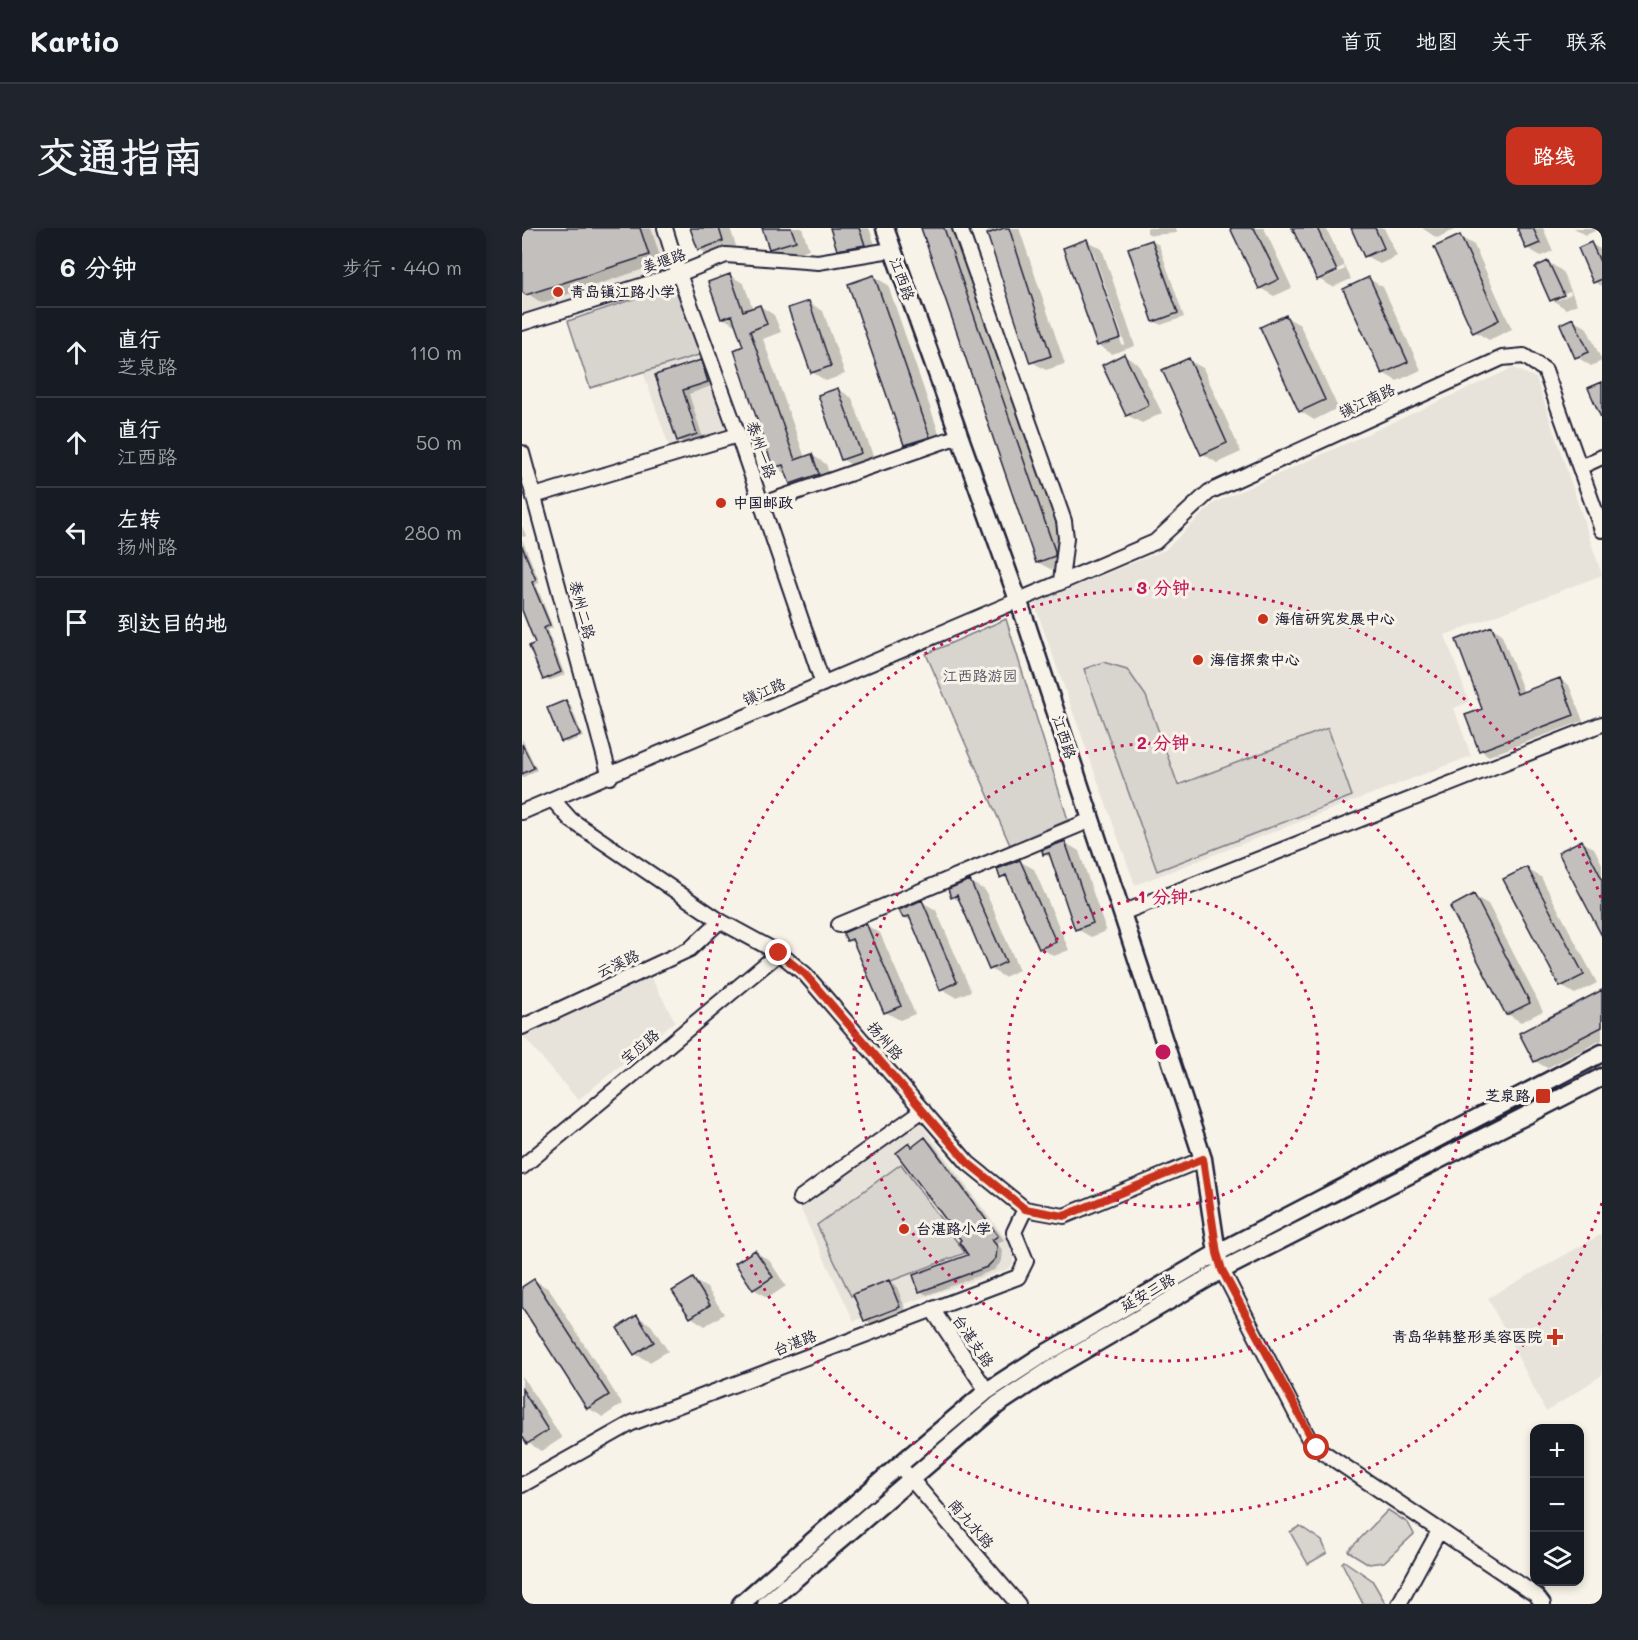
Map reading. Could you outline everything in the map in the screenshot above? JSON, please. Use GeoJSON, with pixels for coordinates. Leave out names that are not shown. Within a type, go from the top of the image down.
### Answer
{"type":"FeatureCollection","features":[{"type":"Feature","properties":{"kind":"main road","name":"江西路"},"geometry":{"type":"LineString","coordinates":[[885,228],[1018,599],[1203,1159],[1217,1253]]}},
{"type":"Feature","properties":{"kind":"main road","name":"延安三路"},"geometry":{"type":"LineString","coordinates":[[741,1604],[899,1465],[987,1392],[1041,1356],[1217,1253],[1602,1053]]}},
{"type":"Feature","properties":{"kind":"main road","name":"延安三路"},"geometry":{"type":"LineString","coordinates":[[766,1604],[997,1405],[1050,1370],[1222,1270],[1602,1077]]}},
{"type":"Feature","properties":{"kind":"main road"},"geometry":{"type":"LineString","coordinates":[[1217,1253],[1222,1270]]}},
{"type":"Feature","properties":{"kind":"street","name":"泰州一路"},"geometry":{"type":"LineString","coordinates":[[665,228],[679,274],[738,435],[823,684]]}},
{"type":"Feature","properties":{"kind":"street"},"geometry":{"type":"LineString","coordinates":[[960,228],[1064,521],[1066,538],[1061,581]]}},
{"type":"Feature","properties":{"kind":"street","name":"姜堰路"},"geometry":{"type":"LineString","coordinates":[[522,323],[679,274],[726,255],[818,262],[891,249]]}},
{"type":"Feature","properties":{"kind":"street","name":"镇江南路"},"geometry":{"type":"LineString","coordinates":[[1018,599],[1155,542],[1209,492],[1502,358],[1524,356],[1545,370],[1602,530]]}},
{"type":"Feature","properties":{"kind":"street"},"geometry":{"type":"LineString","coordinates":[[534,496],[738,435]]}},
{"type":"Feature","properties":{"kind":"street"},"geometry":{"type":"LineString","coordinates":[[762,504],[959,436]]}},
{"type":"Feature","properties":{"kind":"street","name":"泰州二路"},"geometry":{"type":"LineString","coordinates":[[522,453],[610,777]]}},
{"type":"Feature","properties":{"kind":"street"},"geometry":{"type":"LineString","coordinates":[[1580,467],[1602,457]]}},
{"type":"Feature","properties":{"kind":"street","name":"镇江路"},"geometry":{"type":"LineString","coordinates":[[522,812],[610,777],[1018,599]]}},
{"type":"Feature","properties":{"kind":"street"},"geometry":{"type":"LineString","coordinates":[[1122,913],[1602,724]]}},
{"type":"Feature","properties":{"kind":"street","name":"扬州路"},"geometry":{"type":"LineString","coordinates":[[553,800],[571,820],[720,921],[779,953],[805,974],[968,1163],[1025,1209],[1064,1216],[1203,1159]]}},
{"type":"Feature","properties":{"kind":"street"},"geometry":{"type":"LineString","coordinates":[[839,925],[1092,820]]}},
{"type":"Feature","properties":{"kind":"street","name":"云溪路"},"geometry":{"type":"LineString","coordinates":[[522,1027],[690,949],[720,921]]}},
{"type":"Feature","properties":{"kind":"street","name":"宝应路"},"geometry":{"type":"LineString","coordinates":[[522,1167],[779,953]]}},
{"type":"Feature","properties":{"kind":"street"},"geometry":{"type":"LineString","coordinates":[[800,1198],[922,1110]]}},
{"type":"Feature","properties":{"kind":"street","name":"台湛路"},"geometry":{"type":"LineString","coordinates":[[522,1485],[632,1423],[1018,1277],[1026,1261],[1014,1232],[1025,1209]]}},
{"type":"Feature","properties":{"kind":"street"},"geometry":{"type":"LineString","coordinates":[[1222,1270],[1317,1448],[1536,1595],[1544,1604]]}},
{"type":"Feature","properties":{"kind":"street","name":"台湛支路"},"geometry":{"type":"LineString","coordinates":[[932,1309],[987,1392]]}},
{"type":"Feature","properties":{"kind":"street","name":"南九水路"},"geometry":{"type":"LineString","coordinates":[[899,1465],[1018,1604]]}},
{"type":"Feature","properties":{"kind":"street"},"geometry":{"type":"LineString","coordinates":[[1399,1604],[1439,1531]]}},
{"type":"Feature","properties":{"kind":"shaded area","name":"青岛镇江路小学"},"geometry":{"type":"Polygon","coordinates":[[[522,228],[655,228],[667,269],[522,315],[522,228]]]}},
{"type":"Feature","properties":{"kind":"shaded area"},"geometry":{"type":"Polygon","coordinates":[[[702,354],[731,430],[670,449],[643,372],[702,354]]]}},
{"type":"Feature","properties":{"kind":"shaded area","name":"海信研究发展中心"},"geometry":{"type":"Polygon","coordinates":[[[1513,368],[1536,378],[1602,575],[1445,635],[1469,702],[1454,708],[1471,756],[1135,885],[1034,603],[1165,550],[1214,503],[1513,368]]]}},
{"type":"Feature","properties":{"kind":"shaded area"},"geometry":{"type":"Polygon","coordinates":[[[649,974],[675,1021],[578,1100],[522,1035],[649,974]]]}},
{"type":"Feature","properties":{"kind":"shaded area","name":"台湛路小学"},"geometry":{"type":"Polygon","coordinates":[[[919,1121],[1014,1250],[1013,1264],[1008,1269],[854,1321],[800,1208],[919,1121]]]}},
{"type":"Feature","properties":{"kind":"shaded area","name":"青岛华韩整形美容医院"},"geometry":{"type":"Polygon","coordinates":[[[1602,1234],[1602,1375],[1546,1412],[1488,1298],[1602,1234]]]}},
{"type":"Feature","properties":{"kind":"green space"},"geometry":{"type":"Polygon","coordinates":[[[678,284],[702,354],[590,388],[568,321],[678,284]]]}},
{"type":"Feature","properties":{"kind":"green space","name":"江西路游园"},"geometry":{"type":"Polygon","coordinates":[[[1006,619],[1068,820],[1010,845],[926,654],[1006,619]]]}},
{"type":"Feature","properties":{"kind":"green space"},"geometry":{"type":"Polygon","coordinates":[[[1103,662],[1127,669],[1146,696],[1178,785],[1328,728],[1352,796],[1157,871],[1084,669],[1103,662]]]}},
{"type":"Feature","properties":{"kind":"green space"},"geometry":{"type":"Polygon","coordinates":[[[901,1164],[965,1253],[851,1296],[817,1225],[901,1164]]]}},
{"type":"Feature","properties":{"kind":"green space"},"geometry":{"type":"Polygon","coordinates":[[[1388,1510],[1408,1523],[1414,1534],[1384,1562],[1369,1564],[1348,1551],[1388,1510]]]}},
{"type":"Feature","properties":{"kind":"green space"},"geometry":{"type":"Polygon","coordinates":[[[1300,1526],[1322,1541],[1327,1553],[1308,1564],[1290,1532],[1300,1526]]]}},
{"type":"Feature","properties":{"kind":"green space"},"geometry":{"type":"Polygon","coordinates":[[[1344,1561],[1372,1580],[1386,1604],[1363,1604],[1342,1563],[1344,1561]]]}},
{"type":"Feature","properties":{"kind":"building","name":"青岛镇江路小学"},"geometry":{"type":"Polygon","coordinates":[[[522,228],[640,228],[649,255],[526,295],[522,292],[522,228]]]}},
{"type":"Feature","properties":{"kind":"building"},"geometry":{"type":"Polygon","coordinates":[[[690,228],[719,228],[723,241],[698,250],[690,228]]]}},
{"type":"Feature","properties":{"kind":"building"},"geometry":{"type":"Polygon","coordinates":[[[762,228],[791,228],[796,241],[769,249],[762,228]]]}},
{"type":"Feature","properties":{"kind":"building"},"geometry":{"type":"Polygon","coordinates":[[[830,228],[859,228],[865,245],[837,250],[830,228]]]}},
{"type":"Feature","properties":{"kind":"building"},"geometry":{"type":"Polygon","coordinates":[[[921,228],[944,228],[1055,556],[1036,563],[921,228]]]}},
{"type":"Feature","properties":{"kind":"building"},"geometry":{"type":"Polygon","coordinates":[[[1009,228],[1051,356],[1030,363],[987,234],[1009,228]]]}},
{"type":"Feature","properties":{"kind":"building"},"geometry":{"type":"Polygon","coordinates":[[[1230,228],[1254,228],[1279,279],[1259,289],[1230,228]]]}},
{"type":"Feature","properties":{"kind":"building"},"geometry":{"type":"Polygon","coordinates":[[[1292,228],[1317,228],[1337,271],[1317,280],[1292,228]]]}},
{"type":"Feature","properties":{"kind":"building"},"geometry":{"type":"Polygon","coordinates":[[[1351,228],[1375,228],[1384,248],[1364,257],[1351,228]]]}},
{"type":"Feature","properties":{"kind":"building"},"geometry":{"type":"Polygon","coordinates":[[[1517,228],[1533,228],[1540,243],[1526,249],[1517,228]]]}},
{"type":"Feature","properties":{"kind":"building"},"geometry":{"type":"Polygon","coordinates":[[[1460,235],[1499,320],[1473,333],[1434,247],[1460,235]]]}},
{"type":"Feature","properties":{"kind":"building"},"geometry":{"type":"Polygon","coordinates":[[[1087,239],[1121,338],[1097,346],[1063,248],[1087,239]]]}},
{"type":"Feature","properties":{"kind":"building"},"geometry":{"type":"Polygon","coordinates":[[[1152,240],[1178,313],[1153,322],[1128,248],[1152,240]]]}},
{"type":"Feature","properties":{"kind":"building"},"geometry":{"type":"Polygon","coordinates":[[[1591,242],[1602,266],[1602,279],[1593,283],[1578,248],[1591,242]]]}},
{"type":"Feature","properties":{"kind":"building"},"geometry":{"type":"Polygon","coordinates":[[[1548,261],[1564,295],[1550,301],[1535,267],[1548,261]]]}},
{"type":"Feature","properties":{"kind":"building"},"geometry":{"type":"Polygon","coordinates":[[[730,274],[743,311],[760,305],[767,324],[750,331],[795,460],[812,454],[819,474],[790,484],[783,465],[773,468],[734,350],[743,346],[732,315],[721,319],[708,282],[730,274]]]}},
{"type":"Feature","properties":{"kind":"building"},"geometry":{"type":"Polygon","coordinates":[[[874,275],[930,437],[904,445],[848,284],[874,275]]]}},
{"type":"Feature","properties":{"kind":"building"},"geometry":{"type":"Polygon","coordinates":[[[1369,277],[1408,362],[1382,374],[1343,289],[1369,277]]]}},
{"type":"Feature","properties":{"kind":"building"},"geometry":{"type":"Polygon","coordinates":[[[809,301],[831,366],[811,373],[788,308],[809,301]]]}},
{"type":"Feature","properties":{"kind":"building"},"geometry":{"type":"Polygon","coordinates":[[[1286,315],[1325,400],[1299,412],[1260,327],[1286,315]]]}},
{"type":"Feature","properties":{"kind":"building"},"geometry":{"type":"Polygon","coordinates":[[[1573,318],[1589,352],[1575,358],[1560,324],[1573,318]]]}},
{"type":"Feature","properties":{"kind":"building"},"geometry":{"type":"Polygon","coordinates":[[[1124,354],[1149,405],[1126,416],[1102,365],[1124,354]]]}},
{"type":"Feature","properties":{"kind":"building"},"geometry":{"type":"Polygon","coordinates":[[[1189,358],[1227,443],[1201,455],[1162,370],[1189,358]]]}},
{"type":"Feature","properties":{"kind":"building"},"geometry":{"type":"Polygon","coordinates":[[[701,360],[708,382],[683,390],[697,434],[677,441],[655,375],[701,360]]]}},
{"type":"Feature","properties":{"kind":"building"},"geometry":{"type":"Polygon","coordinates":[[[1602,382],[1602,420],[1588,388],[1602,382]]]}},
{"type":"Feature","properties":{"kind":"building"},"geometry":{"type":"Polygon","coordinates":[[[838,388],[861,453],[841,460],[818,395],[838,388]]]}},
{"type":"Feature","properties":{"kind":"building"},"geometry":{"type":"Polygon","coordinates":[[[522,546],[536,580],[532,582],[550,625],[544,628],[561,672],[543,680],[529,646],[535,643],[522,610],[522,546]]]}},
{"type":"Feature","properties":{"kind":"building"},"geometry":{"type":"Polygon","coordinates":[[[1492,626],[1517,694],[1560,678],[1574,715],[1479,751],[1465,715],[1482,709],[1456,640],[1492,626]]]}},
{"type":"Feature","properties":{"kind":"building"},"geometry":{"type":"Polygon","coordinates":[[[566,700],[580,735],[561,742],[547,708],[566,700]]]}},
{"type":"Feature","properties":{"kind":"building"},"geometry":{"type":"Polygon","coordinates":[[[522,744],[534,768],[522,774],[522,744]]]}},
{"type":"Feature","properties":{"kind":"building"},"geometry":{"type":"Polygon","coordinates":[[[1582,840],[1602,879],[1602,936],[1558,852],[1582,840]]]}},
{"type":"Feature","properties":{"kind":"building"},"geometry":{"type":"Polygon","coordinates":[[[1065,841],[1093,923],[1075,930],[1049,853],[1043,855],[1042,850],[1065,841]]]}},
{"type":"Feature","properties":{"kind":"building"},"geometry":{"type":"Polygon","coordinates":[[[1020,860],[1056,942],[1039,949],[1006,875],[1000,878],[997,869],[1020,860]]]}},
{"type":"Feature","properties":{"kind":"building"},"geometry":{"type":"Polygon","coordinates":[[[1527,867],[1584,975],[1560,987],[1503,879],[1527,867]]]}},
{"type":"Feature","properties":{"kind":"building"},"geometry":{"type":"Polygon","coordinates":[[[970,880],[1006,962],[989,970],[957,895],[951,898],[948,889],[970,880]]]}},
{"type":"Feature","properties":{"kind":"building"},"geometry":{"type":"Polygon","coordinates":[[[1474,894],[1530,1003],[1506,1015],[1450,907],[1474,894]]]}},
{"type":"Feature","properties":{"kind":"building"},"geometry":{"type":"Polygon","coordinates":[[[922,900],[957,982],[940,990],[909,916],[903,918],[899,910],[922,900]]]}},
{"type":"Feature","properties":{"kind":"building"},"geometry":{"type":"Polygon","coordinates":[[[866,923],[901,1006],[884,1013],[852,939],[847,941],[843,933],[866,923]]]}},
{"type":"Feature","properties":{"kind":"building"},"geometry":{"type":"Polygon","coordinates":[[[1602,990],[1602,1027],[1534,1062],[1519,1033],[1602,990]]]}},
{"type":"Feature","properties":{"kind":"building"},"geometry":{"type":"Polygon","coordinates":[[[925,1137],[998,1236],[992,1240],[997,1246],[996,1258],[987,1267],[919,1292],[913,1275],[968,1255],[959,1242],[961,1240],[896,1153],[909,1143],[912,1147],[925,1137]]]}},
{"type":"Feature","properties":{"kind":"building"},"geometry":{"type":"Polygon","coordinates":[[[755,1250],[773,1277],[753,1290],[735,1263],[755,1250]]]}},
{"type":"Feature","properties":{"kind":"building"},"geometry":{"type":"Polygon","coordinates":[[[693,1278],[710,1305],[690,1318],[672,1291],[693,1278]]]}},
{"type":"Feature","properties":{"kind":"building"},"geometry":{"type":"Polygon","coordinates":[[[534,1279],[609,1395],[587,1409],[522,1307],[522,1287],[534,1279]]]}},
{"type":"Feature","properties":{"kind":"building"},"geometry":{"type":"Polygon","coordinates":[[[889,1280],[900,1307],[864,1321],[853,1294],[889,1280]]]}},
{"type":"Feature","properties":{"kind":"building"},"geometry":{"type":"Polygon","coordinates":[[[637,1315],[654,1342],[634,1355],[617,1328],[637,1315]]]}},
{"type":"Feature","properties":{"kind":"building"},"geometry":{"type":"Polygon","coordinates":[[[522,1389],[548,1430],[527,1444],[522,1436],[522,1389]]]}},
{"type":"Feature","properties":{"kind":"place","name":"青岛镇江路小学"},"geometry":{"type":"Point","coordinates":[558,292]}},
{"type":"Feature","properties":{"kind":"place","name":"中国邮政"},"geometry":{"type":"Point","coordinates":[721,503]}},
{"type":"Feature","properties":{"kind":"place","name":"海信研究发展中心"},"geometry":{"type":"Point","coordinates":[1263,619]}},
{"type":"Feature","properties":{"kind":"place","name":"海信探索中心"},"geometry":{"type":"Point","coordinates":[1198,660]}},
{"type":"Feature","properties":{"kind":"place","name":"芝泉路"},"geometry":{"type":"Point","coordinates":[1543,1096]}},
{"type":"Feature","properties":{"kind":"place","name":"台湛路小学"},"geometry":{"type":"Point","coordinates":[904,1229]}},
{"type":"Feature","properties":{"kind":"place","name":"青岛华韩整形美容医院"},"geometry":{"type":"Point","coordinates":[1555,1337]}},
{"type":"Feature","properties":{"kind":"route"},"geometry":{"type":"LineString","coordinates":[[779,953],[805,974],[968,1163],[1025,1209],[1064,1216],[1203,1159],[1217,1253],[1222,1270],[1308,1437],[1317,1448]]}}]}
